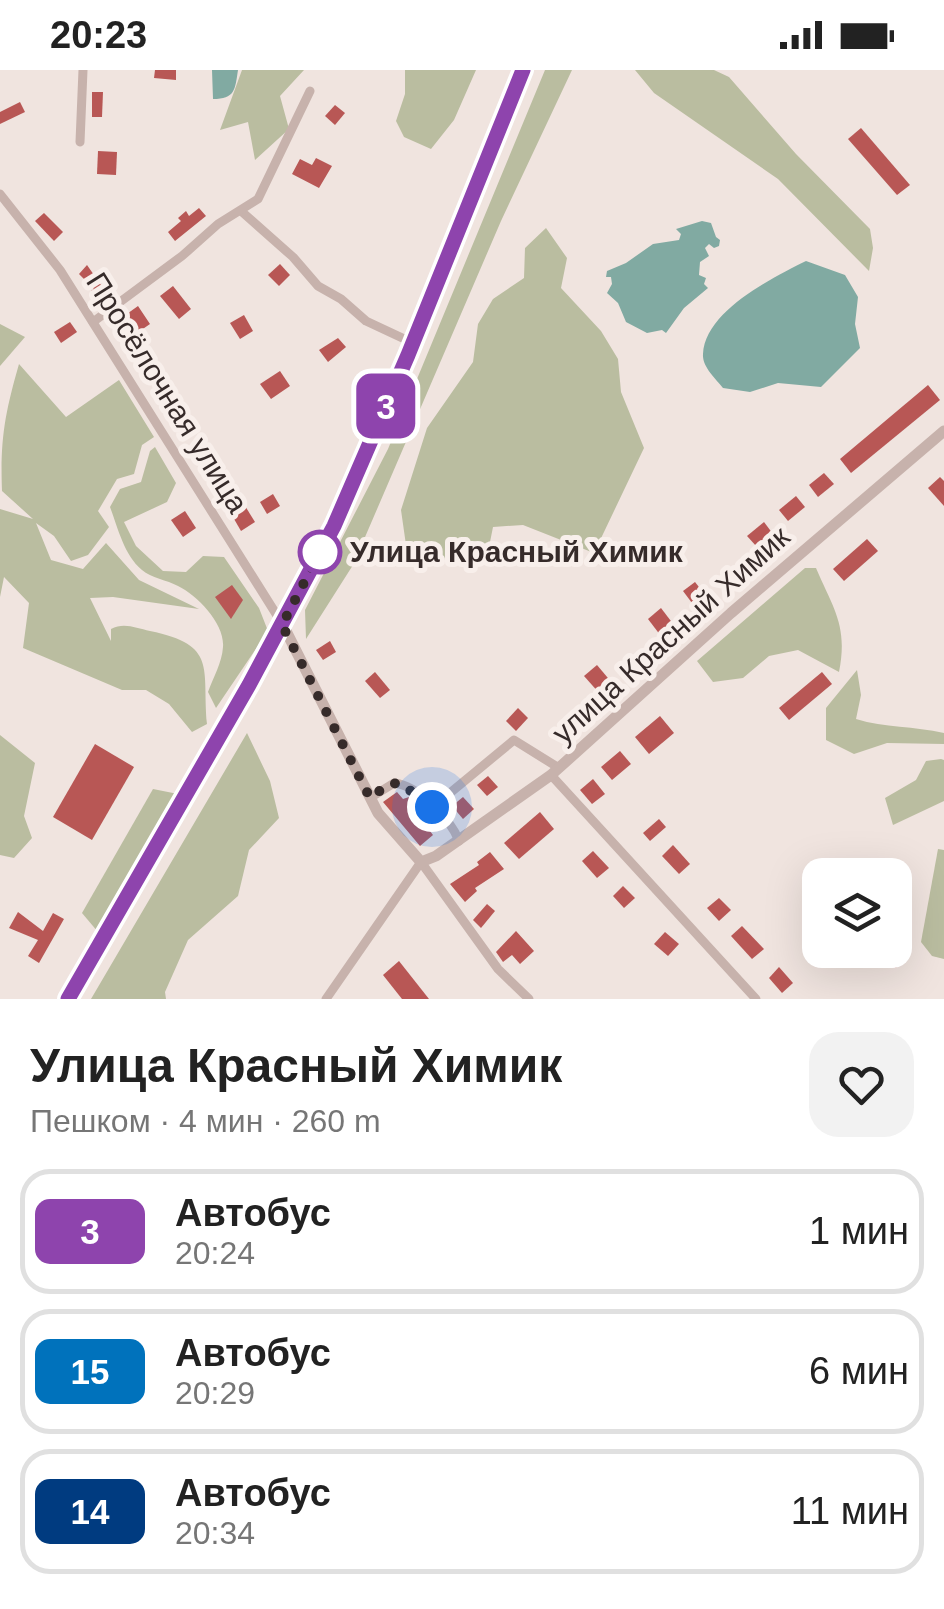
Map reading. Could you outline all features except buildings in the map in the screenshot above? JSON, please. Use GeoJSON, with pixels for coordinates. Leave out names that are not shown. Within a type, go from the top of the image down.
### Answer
{"type":"FeatureCollection","features":[{"type":"Feature","properties":{"kind":"main road"},"geometry":{"type":"LineString","coordinates":[[68,999],[282,625],[334,526],[524,70]]}},
{"type":"Feature","properties":{"kind":"street"},"geometry":{"type":"LineString","coordinates":[[80,142],[83,70]]}},
{"type":"Feature","properties":{"kind":"street"},"geometry":{"type":"LineString","coordinates":[[93,322],[262,194],[310,92]]}},
{"type":"Feature","properties":{"kind":"street","name":"Просёлочная улица"},"geometry":{"type":"LineString","coordinates":[[0,194],[60,270],[282,625]]}},
{"type":"Feature","properties":{"kind":"street"},"geometry":{"type":"LineString","coordinates":[[240,211],[294,257],[318,286],[366,321],[413,343]]}},
{"type":"Feature","properties":{"kind":"street","name":"улица Красный Химик"},"geometry":{"type":"LineString","coordinates":[[421,862],[459,841],[555,771],[730,613],[944,430]]}},
{"type":"Feature","properties":{"kind":"street"},"geometry":{"type":"LineString","coordinates":[[282,625],[370,798],[498,969],[529,999]]}},
{"type":"Feature","properties":{"kind":"street","name":"улица Красный Химик"},"geometry":{"type":"LineString","coordinates":[[432,807],[512,741],[522,742],[555,771]]}},
{"type":"Feature","properties":{"kind":"street"},"geometry":{"type":"LineString","coordinates":[[555,771],[756,999]]}},
{"type":"Feature","properties":{"kind":"street"},"geometry":{"type":"LineString","coordinates":[[370,798],[389,784],[400,783],[453,826],[459,841]]}},
{"type":"Feature","properties":{"kind":"street"},"geometry":{"type":"LineString","coordinates":[[326,999],[421,862]]}},
{"type":"Feature","properties":{"kind":"green space"},"geometry":{"type":"Polygon","coordinates":[[[242,70],[304,70],[280,96],[289,129],[255,160],[248,122],[220,130],[242,70]]]}},
{"type":"Feature","properties":{"kind":"green space"},"geometry":{"type":"Polygon","coordinates":[[[405,70],[476,70],[454,120],[431,149],[404,137],[396,121],[405,94],[405,70]]]}},
{"type":"Feature","properties":{"kind":"green space"},"geometry":{"type":"Polygon","coordinates":[[[545,70],[572,70],[501,221],[353,565],[306,639],[305,610],[388,449],[545,70]]]}},
{"type":"Feature","properties":{"kind":"green space"},"geometry":{"type":"Polygon","coordinates":[[[635,70],[714,70],[729,77],[796,154],[870,229],[873,248],[869,271],[778,179],[654,93],[635,70]]]}},
{"type":"Feature","properties":{"kind":"green space"},"geometry":{"type":"Polygon","coordinates":[[[546,228],[567,258],[561,288],[601,331],[618,359],[621,392],[644,448],[594,553],[523,525],[493,527],[487,557],[450,562],[406,545],[401,510],[427,428],[473,362],[478,324],[493,299],[524,278],[525,248],[546,228]]]}},
{"type":"Feature","properties":{"kind":"green space"},"geometry":{"type":"Polygon","coordinates":[[[0,324],[25,337],[0,366],[0,324]]]}},
{"type":"Feature","properties":{"kind":"green space"},"geometry":{"type":"Polygon","coordinates":[[[19,364],[66,417],[119,380],[154,437],[142,445],[134,474],[117,479],[98,511],[109,527],[88,555],[71,561],[54,536],[36,523],[51,560],[83,569],[106,543],[139,580],[199,609],[113,597],[90,598],[111,641],[111,629],[130,626],[172,637],[197,652],[205,674],[207,724],[192,732],[169,704],[146,690],[122,690],[23,648],[29,603],[4,577],[0,597],[0,509],[33,519],[2,491],[4,426],[19,364]]]}},
{"type":"Feature","properties":{"kind":"green space"},"geometry":{"type":"Polygon","coordinates":[[[155,447],[176,483],[167,502],[124,522],[136,546],[163,571],[186,572],[203,556],[224,557],[259,608],[268,631],[216,708],[208,692],[223,647],[220,629],[202,604],[186,591],[150,575],[136,564],[122,541],[110,507],[120,489],[141,482],[150,451],[155,447]]]}},
{"type":"Feature","properties":{"kind":"green space"},"geometry":{"type":"Polygon","coordinates":[[[805,568],[816,568],[838,618],[842,642],[839,672],[798,650],[769,656],[743,678],[713,682],[697,661],[805,568]]]}},
{"type":"Feature","properties":{"kind":"green space"},"geometry":{"type":"Polygon","coordinates":[[[857,670],[861,695],[856,719],[944,733],[944,744],[887,743],[854,754],[826,740],[826,708],[857,670]]]}},
{"type":"Feature","properties":{"kind":"green space"},"geometry":{"type":"Polygon","coordinates":[[[247,733],[270,781],[279,818],[249,850],[238,896],[188,940],[165,992],[166,999],[91,999],[247,733]]]}},
{"type":"Feature","properties":{"kind":"green space"},"geometry":{"type":"Polygon","coordinates":[[[0,735],[35,763],[24,816],[32,838],[14,858],[0,855],[0,735]]]}},
{"type":"Feature","properties":{"kind":"green space"},"geometry":{"type":"Polygon","coordinates":[[[941,759],[944,801],[893,825],[885,798],[916,780],[926,761],[941,759]]]}},
{"type":"Feature","properties":{"kind":"green space"},"geometry":{"type":"Polygon","coordinates":[[[153,789],[178,794],[98,932],[82,913],[153,789]]]}},
{"type":"Feature","properties":{"kind":"green space"},"geometry":{"type":"Polygon","coordinates":[[[938,849],[944,850],[944,959],[932,956],[921,942],[938,849]]]}},
{"type":"Feature","properties":{"kind":"water"},"geometry":{"type":"Polygon","coordinates":[[[212,70],[238,70],[230,95],[213,99],[212,70]]]}},
{"type":"Feature","properties":{"kind":"water"},"geometry":{"type":"Polygon","coordinates":[[[702,221],[711,223],[720,240],[719,246],[709,244],[705,248],[709,256],[700,262],[699,275],[706,278],[704,284],[708,288],[684,308],[666,333],[647,333],[626,322],[618,303],[607,293],[612,284],[611,277],[606,277],[607,271],[653,244],[679,240],[681,234],[676,229],[702,221]]]}},
{"type":"Feature","properties":{"kind":"water"},"geometry":{"type":"Polygon","coordinates":[[[806,261],[845,275],[858,297],[855,324],[860,348],[821,387],[778,383],[750,392],[723,388],[703,359],[707,338],[715,324],[743,298],[806,261]]]}},
{"type":"Feature","properties":{"kind":"bus line","name":"3"},"geometry":{"type":"LineString","coordinates":[[68,999],[249,685],[334,526],[523,70]]}},
{"type":"Feature","properties":{"kind":"place","name":"Улица Красный Химик"},"geometry":{"type":"Point","coordinates":[320,552]}},
{"type":"Feature","properties":{"kind":"route"},"geometry":{"type":"LineString","coordinates":[[320,552],[282,625],[370,798],[389,784],[400,783],[432,807]]}}]}
